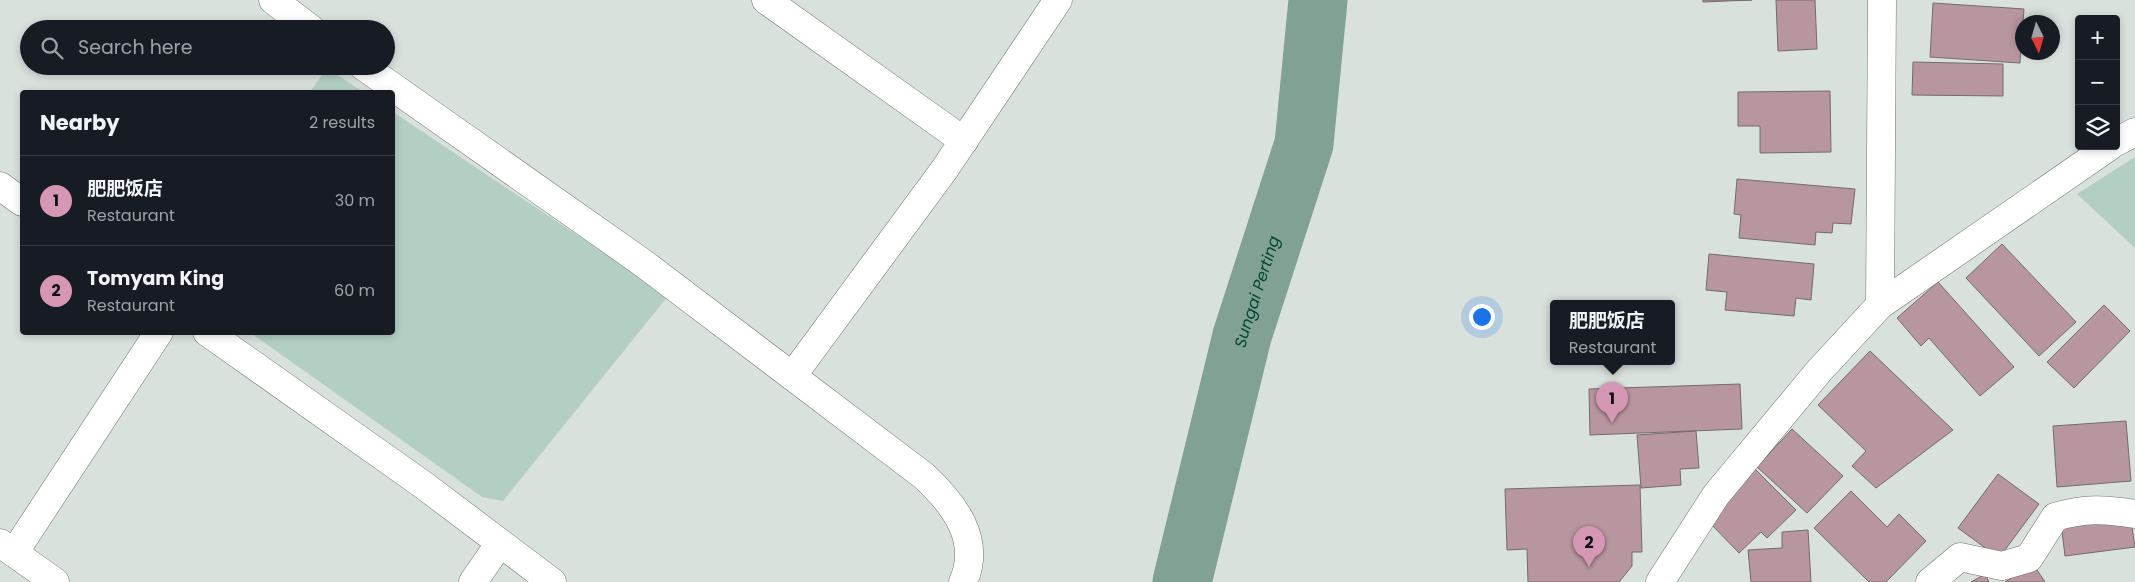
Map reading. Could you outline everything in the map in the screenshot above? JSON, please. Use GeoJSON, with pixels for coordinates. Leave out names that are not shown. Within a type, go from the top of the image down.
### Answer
{"type":"FeatureCollection","features":[{"type":"Feature","properties":{"kind":"street"},"geometry":{"type":"LineString","coordinates":[[272,0],[299,20]]}},
{"type":"Feature","properties":{"kind":"street"},"geometry":{"type":"LineString","coordinates":[[766,0],[964,141]]}},
{"type":"Feature","properties":{"kind":"street"},"geometry":{"type":"LineString","coordinates":[[793,375],[964,141],[1058,0]]}},
{"type":"Feature","properties":{"kind":"street"},"geometry":{"type":"LineString","coordinates":[[1880,305],[1882,0]]}},
{"type":"Feature","properties":{"kind":"street"},"geometry":{"type":"LineString","coordinates":[[376,75],[643,263],[924,476],[943,494],[958,516],[970,543],[970,563],[963,582]]}},
{"type":"Feature","properties":{"kind":"street"},"geometry":{"type":"LineString","coordinates":[[2120,140],[2135,132]]}},
{"type":"Feature","properties":{"kind":"street"},"geometry":{"type":"LineString","coordinates":[[1660,582],[1716,495],[1819,371],[1880,305],[2104,150]]}},
{"type":"Feature","properties":{"kind":"street"},"geometry":{"type":"LineString","coordinates":[[0,186],[20,201]]}},
{"type":"Feature","properties":{"kind":"street"},"geometry":{"type":"LineString","coordinates":[[55,582],[7,548],[157,335]]}},
{"type":"Feature","properties":{"kind":"street"},"geometry":{"type":"LineString","coordinates":[[211,335],[422,484],[552,582]]}},
{"type":"Feature","properties":{"kind":"street"},"geometry":{"type":"LineString","coordinates":[[1930,582],[1960,556],[2002,566],[2029,558],[2055,517],[2075,511],[2106,509],[2135,514]]}},
{"type":"Feature","properties":{"kind":"street"},"geometry":{"type":"LineString","coordinates":[[473,582],[500,543]]}},
{"type":"Feature","properties":{"kind":"green space"},"geometry":{"type":"Polygon","coordinates":[[[322,75],[338,75],[360,90],[311,90],[322,75]]]}},
{"type":"Feature","properties":{"kind":"green space"},"geometry":{"type":"Polygon","coordinates":[[[395,113],[668,296],[503,501],[482,497],[254,335],[395,335],[395,113]]]}},
{"type":"Feature","properties":{"kind":"green space"},"geometry":{"type":"Polygon","coordinates":[[[2135,157],[2135,248],[2077,194],[2135,157]]]}},
{"type":"Feature","properties":{"kind":"building"},"geometry":{"type":"Polygon","coordinates":[[[1703,0],[1752,0],[1703,2],[1703,0]]]}},
{"type":"Feature","properties":{"kind":"building"},"geometry":{"type":"Polygon","coordinates":[[[1776,0],[1815,0],[1817,49],[1778,51],[1776,0]]]}},
{"type":"Feature","properties":{"kind":"building"},"geometry":{"type":"Polygon","coordinates":[[[1933,3],[2024,9],[2024,15],[2015,15],[2015,60],[2020,60],[2020,63],[1930,57],[1933,3]]]}},
{"type":"Feature","properties":{"kind":"building"},"geometry":{"type":"Polygon","coordinates":[[[1913,62],[2003,64],[2003,96],[1912,95],[1913,62]]]}},
{"type":"Feature","properties":{"kind":"building"},"geometry":{"type":"Polygon","coordinates":[[[1830,91],[1831,152],[1760,153],[1760,126],[1738,126],[1738,92],[1830,91]]]}},
{"type":"Feature","properties":{"kind":"building"},"geometry":{"type":"Polygon","coordinates":[[[1737,179],[1855,189],[1851,224],[1833,223],[1832,233],[1816,232],[1815,245],[1739,238],[1741,215],[1734,214],[1737,179]]]}},
{"type":"Feature","properties":{"kind":"building"},"geometry":{"type":"Polygon","coordinates":[[[2002,244],[2076,322],[2039,356],[1966,278],[2002,244]]]}},
{"type":"Feature","properties":{"kind":"building"},"geometry":{"type":"Polygon","coordinates":[[[1709,254],[1814,264],[1811,300],[1796,298],[1794,316],[1725,310],[1727,292],[1706,290],[1709,254]]]}},
{"type":"Feature","properties":{"kind":"building"},"geometry":{"type":"Polygon","coordinates":[[[1938,282],[2014,367],[1980,396],[1929,338],[1921,346],[1897,318],[1938,282]]]}},
{"type":"Feature","properties":{"kind":"building"},"geometry":{"type":"Polygon","coordinates":[[[2104,305],[2130,331],[2074,388],[2047,362],[2104,305]]]}},
{"type":"Feature","properties":{"kind":"building"},"geometry":{"type":"Polygon","coordinates":[[[1870,351],[1953,430],[1876,488],[1852,466],[1866,451],[1818,405],[1870,351]]]}},
{"type":"Feature","properties":{"kind":"building"},"geometry":{"type":"Polygon","coordinates":[[[1740,384],[1742,429],[1590,435],[1589,389],[1740,384]]]}},
{"type":"Feature","properties":{"kind":"building"},"geometry":{"type":"Polygon","coordinates":[[[2126,421],[2131,481],[2057,487],[2053,426],[2126,421]]]}},
{"type":"Feature","properties":{"kind":"building"},"geometry":{"type":"Polygon","coordinates":[[[1792,429],[1843,476],[1807,513],[1757,467],[1792,429]]]}},
{"type":"Feature","properties":{"kind":"building"},"geometry":{"type":"Polygon","coordinates":[[[1696,431],[1699,468],[1680,469],[1681,485],[1641,488],[1637,435],[1696,431]]]}},
{"type":"Feature","properties":{"kind":"building"},"geometry":{"type":"Polygon","coordinates":[[[1755,469],[1796,510],[1767,538],[1761,532],[1739,553],[1711,524],[1726,497],[1755,469]]]}},
{"type":"Feature","properties":{"kind":"building"},"geometry":{"type":"Polygon","coordinates":[[[1998,474],[2039,504],[1999,558],[1958,528],[1998,474]]]}},
{"type":"Feature","properties":{"kind":"building"},"geometry":{"type":"Polygon","coordinates":[[[1640,485],[1642,552],[1632,552],[1632,566],[1619,582],[1528,582],[1527,549],[1507,550],[1505,489],[1640,485]]]}},
{"type":"Feature","properties":{"kind":"building"},"geometry":{"type":"Polygon","coordinates":[[[1851,491],[1887,527],[1899,514],[1926,541],[1886,582],[1869,582],[1814,528],[1851,491]]]}},
{"type":"Feature","properties":{"kind":"building"},"geometry":{"type":"Polygon","coordinates":[[[2130,514],[2135,547],[2065,556],[2061,523],[2130,514]]]}},
{"type":"Feature","properties":{"kind":"building"},"geometry":{"type":"Polygon","coordinates":[[[1808,530],[1811,582],[1751,582],[1748,550],[1782,548],[1782,532],[1808,530]]]}},
{"type":"Feature","properties":{"kind":"building"},"geometry":{"type":"Polygon","coordinates":[[[2033,564],[2045,582],[2005,582],[2033,564]]]}},
{"type":"Feature","properties":{"kind":"building"},"geometry":{"type":"Polygon","coordinates":[[[1985,574],[1989,582],[1971,582],[1985,574]]]}},
{"type":"Feature","properties":{"kind":"waterway","name":"Sungai Perting"},"geometry":{"type":"LineString","coordinates":[[1182,582],[1242,336],[1304,144],[1318,0]]}},
{"type":"Feature","properties":{"kind":"place","name":"肥肥饭店"},"geometry":{"type":"Point","coordinates":[1612,423]}},
{"type":"Feature","properties":{"kind":"place","name":"Tomyam King"},"geometry":{"type":"Point","coordinates":[1589,567]}}]}
